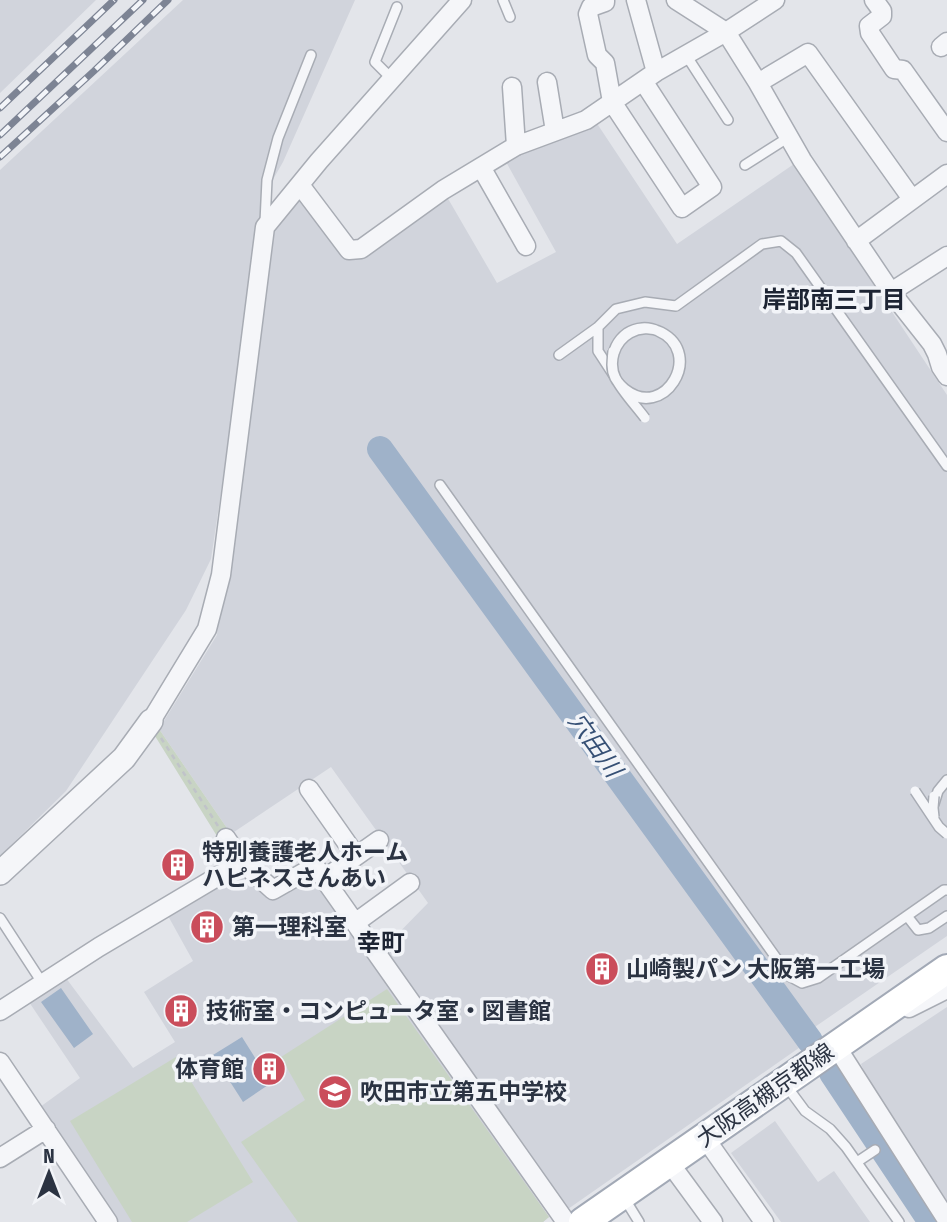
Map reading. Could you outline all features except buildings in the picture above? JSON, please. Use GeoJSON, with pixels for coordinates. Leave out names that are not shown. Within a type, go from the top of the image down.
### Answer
{"type":"FeatureCollection","features":[{"type":"Feature","properties":{"kind":"main road","name":"大阪高槻京都線"},"geometry":{"type":"LineString","coordinates":[[583,1222],[947,969]]}},
{"type":"Feature","properties":{"kind":"street"},"geometry":{"type":"LineString","coordinates":[[0,873],[124,758],[207,629],[221,575],[265,227],[462,0]]}},
{"type":"Feature","properties":{"kind":"street"},"geometry":{"type":"LineString","coordinates":[[605,0],[591,7],[588,14],[597,55],[605,63],[612,102],[682,208],[712,187],[649,76],[636,0]]}},
{"type":"Feature","properties":{"kind":"street"},"geometry":{"type":"LineString","coordinates":[[676,0],[726,32],[802,160],[856,241],[891,292],[932,344],[942,351],[941,367],[947,376]]}},
{"type":"Feature","properties":{"kind":"street"},"geometry":{"type":"LineString","coordinates":[[300,186],[349,250],[361,249],[443,190],[481,167],[516,146],[586,120],[649,76],[775,0]]}},
{"type":"Feature","properties":{"kind":"street"},"geometry":{"type":"LineString","coordinates":[[874,0],[882,11],[882,16],[869,26],[870,33],[894,69],[903,70],[947,132]]}},
{"type":"Feature","properties":{"kind":"street"},"geometry":{"type":"LineString","coordinates":[[758,83],[808,53],[912,199]]}},
{"type":"Feature","properties":{"kind":"street"},"geometry":{"type":"LineString","coordinates":[[547,82],[555,131]]}},
{"type":"Feature","properties":{"kind":"street"},"geometry":{"type":"LineString","coordinates":[[512,88],[516,146]]}},
{"type":"Feature","properties":{"kind":"street"},"geometry":{"type":"LineString","coordinates":[[481,167],[518,241]]}},
{"type":"Feature","properties":{"kind":"street"},"geometry":{"type":"LineString","coordinates":[[856,241],[947,174]]}},
{"type":"Feature","properties":{"kind":"street"},"geometry":{"type":"LineString","coordinates":[[891,292],[947,256]]}},
{"type":"Feature","properties":{"kind":"street"},"geometry":{"type":"LineString","coordinates":[[309,789],[356,856]]}},
{"type":"Feature","properties":{"kind":"street"},"geometry":{"type":"LineString","coordinates":[[226,838],[242,862],[273,890],[315,866],[566,1222]]}},
{"type":"Feature","properties":{"kind":"street"},"geometry":{"type":"LineString","coordinates":[[324,878],[379,840]]}},
{"type":"Feature","properties":{"kind":"street"},"geometry":{"type":"LineString","coordinates":[[0,1012],[99,947],[242,862]]}},
{"type":"Feature","properties":{"kind":"street"},"geometry":{"type":"LineString","coordinates":[[355,923],[410,883]]}},
{"type":"Feature","properties":{"kind":"street"},"geometry":{"type":"LineString","coordinates":[[870,1021],[907,984],[947,954]]}},
{"type":"Feature","properties":{"kind":"street"},"geometry":{"type":"LineString","coordinates":[[870,1021],[886,1020],[947,989]]}},
{"type":"Feature","properties":{"kind":"street"},"geometry":{"type":"LineString","coordinates":[[836,1046],[947,1220]]}},
{"type":"Feature","properties":{"kind":"street"},"geometry":{"type":"LineString","coordinates":[[0,1062],[108,1222]]}},
{"type":"Feature","properties":{"kind":"street"},"geometry":{"type":"LineString","coordinates":[[0,1158],[46,1129]]}},
{"type":"Feature","properties":{"kind":"street"},"geometry":{"type":"LineString","coordinates":[[705,1138],[764,1222]]}},
{"type":"Feature","properties":{"kind":"street"},"geometry":{"type":"LineString","coordinates":[[669,1162],[713,1222]]}},
{"type":"Feature","properties":{"kind":"lane"},"geometry":{"type":"LineString","coordinates":[[503,0],[510,17]]}},
{"type":"Feature","properties":{"kind":"lane"},"geometry":{"type":"LineString","coordinates":[[392,79],[376,62],[397,7]]}},
{"type":"Feature","properties":{"kind":"lane"},"geometry":{"type":"LineString","coordinates":[[265,227],[267,180],[278,138],[311,55]]}},
{"type":"Feature","properties":{"kind":"lane"},"geometry":{"type":"LineString","coordinates":[[685,55],[728,120]]}},
{"type":"Feature","properties":{"kind":"lane"},"geometry":{"type":"LineString","coordinates":[[745,165],[789,137]]}},
{"type":"Feature","properties":{"kind":"lane"},"geometry":{"type":"LineString","coordinates":[[559,355],[598,327],[616,309],[645,302],[676,306],[762,244],[781,241],[796,253],[947,466]]}},
{"type":"Feature","properties":{"kind":"lane"},"geometry":{"type":"LineString","coordinates":[[598,327],[598,351],[608,367],[614,375],[618,382],[622,386],[643,396],[656,395],[668,388],[676,375],[679,359],[678,355],[677,349],[674,343],[670,338],[659,330],[648,327],[637,328],[625,333],[620,338],[613,351],[611,364],[612,370],[614,376],[618,383],[622,387],[627,391],[635,395],[643,397],[656,396],[668,389],[674,381],[678,371],[680,360],[679,356],[677,351],[675,345],[671,339],[665,335],[660,331],[654,329],[643,328],[638,329],[632,331],[620,339],[614,352],[612,365],[613,371],[615,377],[619,384],[623,388],[628,392],[635,396],[644,398],[652,397],[661,395],[665,393],[672,385],[677,377],[680,366],[680,360],[678,351],[675,345],[671,340],[666,335],[660,332],[643,329],[638,329],[626,335],[617,346],[613,365],[613,372],[615,378],[620,385],[645,418]]}},
{"type":"Feature","properties":{"kind":"lane"},"geometry":{"type":"LineString","coordinates":[[440,485],[789,976],[802,983],[818,978],[947,890]]}},
{"type":"Feature","properties":{"kind":"lane"},"geometry":{"type":"LineString","coordinates":[[947,779],[934,796],[933,809],[936,821],[947,835]]}},
{"type":"Feature","properties":{"kind":"lane"},"geometry":{"type":"LineString","coordinates":[[915,791],[947,835]]}},
{"type":"Feature","properties":{"kind":"lane"},"geometry":{"type":"LineString","coordinates":[[906,916],[918,930],[929,928],[947,916]]}},
{"type":"Feature","properties":{"kind":"lane"},"geometry":{"type":"LineString","coordinates":[[0,918],[43,984]]}},
{"type":"Feature","properties":{"kind":"lane"},"geometry":{"type":"LineString","coordinates":[[784,1082],[805,1111],[830,1129],[846,1147],[899,1222]]}},
{"type":"Feature","properties":{"kind":"lane"},"geometry":{"type":"LineString","coordinates":[[857,1162],[874,1150]]}},
{"type":"Feature","properties":{"kind":"lane"},"geometry":{"type":"LineString","coordinates":[[622,1195],[639,1222]]}},
{"type":"Feature","properties":{"kind":"path"},"geometry":{"type":"LineString","coordinates":[[150,721],[226,838]]}},
{"type":"Feature","properties":{"kind":"shaded area"},"geometry":{"type":"Polygon","coordinates":[[[0,0],[96,0],[0,93],[0,0]]]}},
{"type":"Feature","properties":{"kind":"shaded area"},"geometry":{"type":"Polygon","coordinates":[[[183,0],[355,0],[283,162],[263,197],[211,559],[186,610],[66,791],[0,856],[0,170],[183,0]]]}},
{"type":"Feature","properties":{"kind":"shaded area"},"geometry":{"type":"Polygon","coordinates":[[[596,122],[677,244],[794,164],[947,395],[947,936],[809,1031],[382,446],[376,450],[806,1043],[568,1209],[384,948],[428,903],[331,767],[231,834],[159,729],[217,635],[221,575],[265,227],[300,185],[349,250],[443,190],[497,283],[556,252],[505,160],[596,122]]]}},
{"type":"Feature","properties":{"kind":"shaded area","name":"吹田市立第五中学校"},"geometry":{"type":"Polygon","coordinates":[[[244,869],[274,899],[300,879],[318,882],[549,1217],[543,1222],[115,1222],[40,1107],[80,1078],[27,999],[63,974],[133,1068],[175,1042],[144,992],[193,961],[167,914],[244,869]]]}},
{"type":"Feature","properties":{"kind":"shaded area"},"geometry":{"type":"Polygon","coordinates":[[[947,1007],[947,1201],[872,1090],[861,1064],[947,1007]]]}},
{"type":"Feature","properties":{"kind":"shaded area"},"geometry":{"type":"Polygon","coordinates":[[[775,1121],[818,1182],[834,1171],[870,1222],[781,1222],[731,1153],[775,1121]]]}},
{"type":"Feature","properties":{"kind":"green space"},"geometry":{"type":"Polygon","coordinates":[[[159,729],[231,834],[220,841],[155,736],[159,729]]]}},
{"type":"Feature","properties":{"kind":"green space"},"geometry":{"type":"Polygon","coordinates":[[[387,989],[549,1217],[543,1222],[298,1222],[241,1142],[305,1100],[281,1057],[387,989]]]}},
{"type":"Feature","properties":{"kind":"green space"},"geometry":{"type":"Polygon","coordinates":[[[176,1057],[253,1182],[187,1222],[132,1222],[70,1121],[176,1057]]]}},
{"type":"Feature","properties":{"kind":"water"},"geometry":{"type":"Polygon","coordinates":[[[61,988],[93,1034],[74,1048],[41,1002],[61,988]]]}},
{"type":"Feature","properties":{"kind":"water"},"geometry":{"type":"Polygon","coordinates":[[[242,1037],[271,1083],[243,1102],[213,1055],[242,1037]]]}},
{"type":"Feature","properties":{"kind":"waterway","name":"穴田川"},"geometry":{"type":"LineString","coordinates":[[380,449],[810,1041]]}},
{"type":"Feature","properties":{"kind":"waterway","name":"穴田川"},"geometry":{"type":"LineString","coordinates":[[832,1073],[931,1222]]}},
{"type":"Feature","properties":{"kind":"railway"},"geometry":{"type":"LineString","coordinates":[[0,108],[114,0]]}},
{"type":"Feature","properties":{"kind":"railway"},"geometry":{"type":"LineString","coordinates":[[0,135],[143,0]]}},
{"type":"Feature","properties":{"kind":"railway"},"geometry":{"type":"LineString","coordinates":[[0,157],[168,0]]}},
{"type":"Feature","properties":{"kind":"place","name":"特別養護老人ホーム ハピネスさんあい"},"geometry":{"type":"Point","coordinates":[178,865]}},
{"type":"Feature","properties":{"kind":"place","name":"第一理科室"},"geometry":{"type":"Point","coordinates":[207,927]}},
{"type":"Feature","properties":{"kind":"place","name":"山崎製パン 大阪第一工場"},"geometry":{"type":"Point","coordinates":[602,969]}},
{"type":"Feature","properties":{"kind":"place","name":"技術室・コンピュータ室・図書館"},"geometry":{"type":"Point","coordinates":[181,1011]}},
{"type":"Feature","properties":{"kind":"place","name":"体育館"},"geometry":{"type":"Point","coordinates":[269,1069]}},
{"type":"Feature","properties":{"kind":"place","name":"吹田市立第五中学校"},"geometry":{"type":"Point","coordinates":[335,1092]}},
{"type":"Feature","properties":{"kind":"district","name":"岸部南三丁目"},"geometry":{"type":"Point","coordinates":[834,300]}},
{"type":"Feature","properties":{"kind":"district","name":"幸町"},"geometry":{"type":"Point","coordinates":[381,943]}}]}
